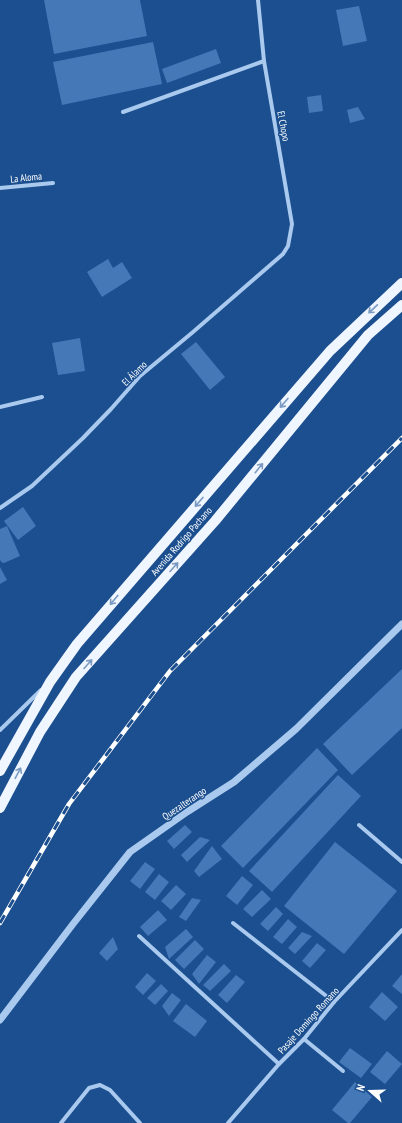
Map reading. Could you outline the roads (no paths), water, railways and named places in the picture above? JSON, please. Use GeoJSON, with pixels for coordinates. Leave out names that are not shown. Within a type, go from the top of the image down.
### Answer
{"type":"FeatureCollection","features":[{"type":"Feature","properties":{"kind":"main road","name":"Avenida Rodrigo Pachano"},"geometry":{"type":"LineString","coordinates":[[0,772],[50,682],[77,644],[330,351],[402,283]]}},
{"type":"Feature","properties":{"kind":"main road","name":"Avenida Rodrigo Pachano"},"geometry":{"type":"LineString","coordinates":[[0,808],[40,732],[76,677],[215,521],[368,335],[402,305]]}},
{"type":"Feature","properties":{"kind":"street","name":"El Chopo"},"geometry":{"type":"LineString","coordinates":[[258,0],[264,61],[292,224],[288,246],[283,254]]}},
{"type":"Feature","properties":{"kind":"street"},"geometry":{"type":"LineString","coordinates":[[124,112],[264,61]]}},
{"type":"Feature","properties":{"kind":"street","name":"La Aloma"},"geometry":{"type":"LineString","coordinates":[[0,188],[53,182]]}},
{"type":"Feature","properties":{"kind":"street","name":"El Álamo"},"geometry":{"type":"LineString","coordinates":[[0,508],[32,486],[83,438],[140,376],[283,254]]}},
{"type":"Feature","properties":{"kind":"street"},"geometry":{"type":"LineString","coordinates":[[0,407],[42,397]]}},
{"type":"Feature","properties":{"kind":"street","name":"Quezalterango"},"geometry":{"type":"LineString","coordinates":[[0,1020],[130,852],[187,812],[234,782],[296,729],[402,624]]}},
{"type":"Feature","properties":{"kind":"street"},"geometry":{"type":"LineString","coordinates":[[0,730],[50,682]]}},
{"type":"Feature","properties":{"kind":"street"},"geometry":{"type":"LineString","coordinates":[[359,825],[402,862]]}},
{"type":"Feature","properties":{"kind":"street"},"geometry":{"type":"LineString","coordinates":[[233,923],[334,1002]]}},
{"type":"Feature","properties":{"kind":"street","name":"Pasaje Domingo Romano"},"geometry":{"type":"LineString","coordinates":[[228,1123],[279,1064],[304,1039],[334,1002],[402,930]]}},
{"type":"Feature","properties":{"kind":"street"},"geometry":{"type":"LineString","coordinates":[[139,936],[279,1064]]}},
{"type":"Feature","properties":{"kind":"street"},"geometry":{"type":"LineString","coordinates":[[304,1039],[343,1071]]}},
{"type":"Feature","properties":{"kind":"street"},"geometry":{"type":"LineString","coordinates":[[61,1123],[89,1088],[100,1085],[110,1090],[140,1123]]}},
{"type":"Feature","properties":{"kind":"railway"},"geometry":{"type":"LineString","coordinates":[[0,923],[69,804],[170,671],[402,438]]}}]}
